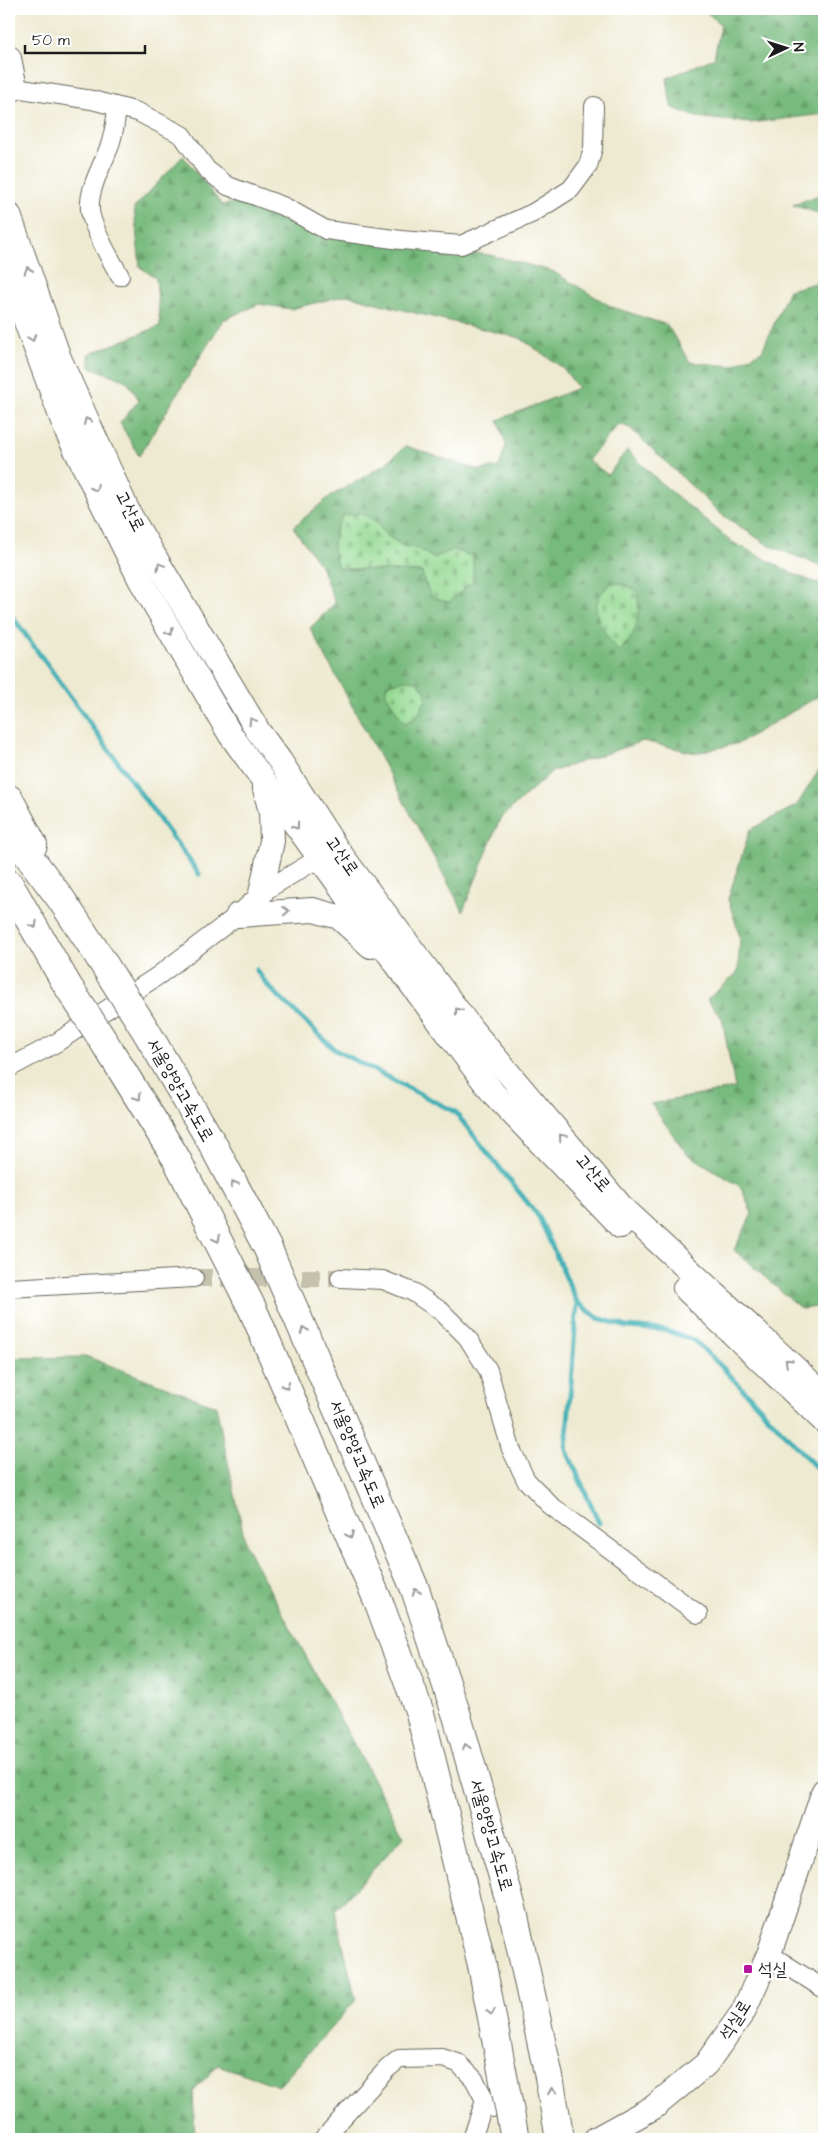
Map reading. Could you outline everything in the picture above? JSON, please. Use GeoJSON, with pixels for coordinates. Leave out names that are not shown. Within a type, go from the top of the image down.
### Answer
{"type":"FeatureCollection","features":[{"type":"Feature","properties":{"kind":"highway"},"geometry":{"type":"LineString","coordinates":[[9,799],[61,899]]}},
{"type":"Feature","properties":{"kind":"highway","name":"서울양양고속도로"},"geometry":{"type":"LineString","coordinates":[[9,830],[61,899],[100,958],[146,1031],[212,1143],[268,1249],[415,1588],[457,1716],[513,1912],[549,2077],[560,2139]]}},
{"type":"Feature","properties":{"kind":"highway"},"geometry":{"type":"LineString","coordinates":[[9,884],[66,983],[176,1158],[253,1310],[380,1602],[420,1713],[482,1965],[515,2139]]}},
{"type":"Feature","properties":{"kind":"street"},"geometry":{"type":"LineString","coordinates":[[9,58],[12,88],[92,100],[138,112],[182,135],[208,170],[228,186],[285,207],[326,230],[401,240],[461,245],[534,213],[572,189],[588,166],[593,148],[594,106]]}},
{"type":"Feature","properties":{"kind":"street"},"geometry":{"type":"LineString","coordinates":[[117,107],[115,126],[100,167],[90,211],[105,250],[120,276]]}},
{"type":"Feature","properties":{"kind":"street","name":"고산로"},"geometry":{"type":"LineString","coordinates":[[9,215],[59,358],[129,514],[258,731],[280,761],[328,853],[409,981],[493,1093],[595,1202],[824,1421]]}},
{"type":"Feature","properties":{"kind":"street","name":"고산로"},"geometry":{"type":"LineString","coordinates":[[9,276],[67,432],[140,579],[230,734],[263,780],[328,853],[472,1030],[624,1210],[824,1395]]}},
{"type":"Feature","properties":{"kind":"street"},"geometry":{"type":"LineString","coordinates":[[261,893],[272,841],[271,812],[263,780]]}},
{"type":"Feature","properties":{"kind":"street"},"geometry":{"type":"LineString","coordinates":[[9,1068],[56,1043],[160,975],[238,915],[261,893],[328,853]]}},
{"type":"Feature","properties":{"kind":"street"},"geometry":{"type":"LineString","coordinates":[[238,915],[313,910],[339,917],[409,981]]}},
{"type":"Feature","properties":{"kind":"street"},"geometry":{"type":"LineString","coordinates":[[9,1288],[194,1278]]}},
{"type":"Feature","properties":{"kind":"street"},"geometry":{"type":"LineString","coordinates":[[340,1278],[383,1280],[413,1292],[442,1312],[467,1337],[488,1370],[510,1449],[526,1480],[550,1505],[698,1614]]}},
{"type":"Feature","properties":{"kind":"street","name":"석실로"},"geometry":{"type":"LineString","coordinates":[[596,2139],[654,2107],[706,2064],[743,2012],[770,1954],[824,1791]]}},
{"type":"Feature","properties":{"kind":"street"},"geometry":{"type":"LineString","coordinates":[[770,1954],[824,1989]]}},
{"type":"Feature","properties":{"kind":"street"},"geometry":{"type":"LineString","coordinates":[[323,2139],[398,2059],[442,2058],[458,2063],[474,2079],[485,2100],[517,2128],[520,2139]]}},
{"type":"Feature","properties":{"kind":"street"},"geometry":{"type":"LineString","coordinates":[[472,2139],[485,2100]]}},
{"type":"Feature","properties":{"kind":"green space"},"geometry":{"type":"Polygon","coordinates":[[[703,9],[824,9],[824,114],[750,123],[696,117],[671,107],[667,78],[714,58],[721,25],[703,9]]]}},
{"type":"Feature","properties":{"kind":"green space"},"geometry":{"type":"Polygon","coordinates":[[[183,156],[222,205],[250,201],[326,236],[490,255],[552,271],[612,307],[667,325],[690,362],[732,366],[762,351],[789,290],[824,281],[824,567],[768,545],[721,514],[630,428],[619,424],[588,460],[608,475],[627,450],[661,483],[732,542],[796,575],[824,586],[824,693],[739,743],[696,753],[643,741],[551,772],[500,819],[463,911],[310,628],[335,603],[321,566],[293,527],[328,498],[384,465],[406,446],[478,470],[499,467],[506,445],[498,420],[578,388],[563,368],[520,338],[347,295],[291,309],[259,304],[223,320],[139,456],[120,423],[139,400],[127,381],[90,367],[89,354],[160,326],[156,278],[140,267],[134,208],[183,156]],[[374,520],[353,570],[422,572],[425,584],[473,556],[453,550],[433,558],[418,549],[403,546],[386,535],[374,520]]]}},
{"type":"Feature","properties":{"kind":"green space"},"geometry":{"type":"Polygon","coordinates":[[[824,193],[824,215],[793,205],[824,193]]]}},
{"type":"Feature","properties":{"kind":"green space"},"geometry":{"type":"Polygon","coordinates":[[[360,513],[374,520],[386,535],[403,546],[418,549],[433,558],[453,550],[473,556],[473,581],[449,602],[433,598],[425,584],[422,572],[338,568],[333,548],[336,530],[343,516],[360,513]]]}},
{"type":"Feature","properties":{"kind":"green space"},"geometry":{"type":"Polygon","coordinates":[[[612,583],[624,584],[638,592],[638,617],[634,631],[626,645],[619,652],[601,626],[597,609],[598,600],[603,591],[612,583]]]}},
{"type":"Feature","properties":{"kind":"green space"},"geometry":{"type":"Polygon","coordinates":[[[405,680],[417,681],[425,691],[426,699],[417,717],[404,723],[386,694],[386,685],[405,680]]]}},
{"type":"Feature","properties":{"kind":"green space"},"geometry":{"type":"Polygon","coordinates":[[[824,762],[824,1306],[801,1309],[734,1250],[752,1214],[741,1187],[686,1153],[651,1104],[735,1088],[722,1018],[707,1000],[738,972],[740,937],[728,899],[750,830],[797,805],[824,762]]]}},
{"type":"Feature","properties":{"kind":"green space"},"geometry":{"type":"Polygon","coordinates":[[[88,1357],[216,1406],[246,1546],[404,1836],[335,1911],[356,2000],[279,2086],[218,2065],[193,2091],[195,2139],[9,2139],[9,1358],[88,1357]]]}},
{"type":"Feature","properties":{"kind":"waterway"},"geometry":{"type":"LineString","coordinates":[[9,612],[199,874]]}},
{"type":"Feature","properties":{"kind":"waterway"},"geometry":{"type":"LineString","coordinates":[[256,970],[269,987],[335,1050],[455,1112],[539,1217],[577,1302],[598,1318],[627,1327],[664,1330],[694,1340],[724,1369],[824,1476]]}},
{"type":"Feature","properties":{"kind":"waterway"},"geometry":{"type":"LineString","coordinates":[[577,1302],[566,1449],[599,1523]]}},
{"type":"Feature","properties":{"kind":"tunnel"},"geometry":{"type":"LineString","coordinates":[[194,1278],[340,1278]]}},
{"type":"Feature","properties":{"kind":"place","name":"석실"},"geometry":{"type":"Point","coordinates":[748,1969]}}]}
